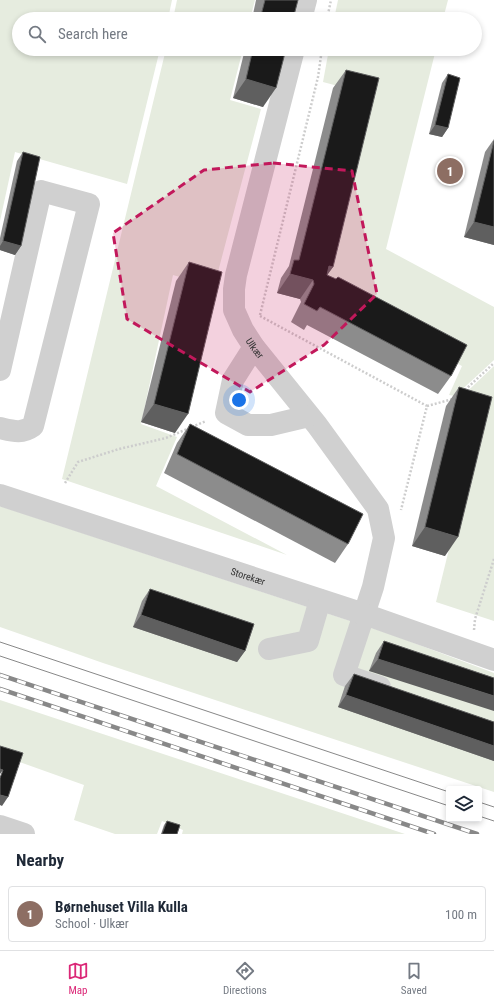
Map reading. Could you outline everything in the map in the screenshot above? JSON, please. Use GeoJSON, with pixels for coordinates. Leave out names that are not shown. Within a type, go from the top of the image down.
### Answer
{"type":"FeatureCollection","features":[{"type":"Feature","properties":{"kind":"street"},"geometry":{"type":"LineString","coordinates":[[303,12],[306,0]]}},
{"type":"Feature","properties":{"kind":"street","name":"Ulkær"},"geometry":{"type":"LineString","coordinates":[[292,56],[236,275],[234,302],[238,320],[254,347],[309,416],[378,509],[384,538],[373,587],[344,675],[396,693]]}},
{"type":"Feature","properties":{"kind":"street"},"geometry":{"type":"LineString","coordinates":[[0,370],[41,191],[89,204],[33,426],[23,432],[13,432],[0,428]]}},
{"type":"Feature","properties":{"kind":"street"},"geometry":{"type":"LineString","coordinates":[[254,347],[233,380],[226,412],[248,425],[271,425],[309,416]]}},
{"type":"Feature","properties":{"kind":"street","name":"Storekær"},"geometry":{"type":"LineString","coordinates":[[0,495],[364,614],[494,660]]}},
{"type":"Feature","properties":{"kind":"street"},"geometry":{"type":"LineString","coordinates":[[269,648],[308,641],[320,600]]}},
{"type":"Feature","properties":{"kind":"street"},"geometry":{"type":"LineString","coordinates":[[0,826],[24,834]]}},
{"type":"Feature","properties":{"kind":"path"},"geometry":{"type":"LineString","coordinates":[[328,12],[330,0]]}},
{"type":"Feature","properties":{"kind":"path"},"geometry":{"type":"LineString","coordinates":[[260,316],[318,77],[321,56]]}},
{"type":"Feature","properties":{"kind":"path"},"geometry":{"type":"LineString","coordinates":[[234,302],[428,406],[455,398]]}},
{"type":"Feature","properties":{"kind":"path"},"geometry":{"type":"LineString","coordinates":[[464,391],[494,363]]}},
{"type":"Feature","properties":{"kind":"path"},"geometry":{"type":"LineString","coordinates":[[399,517],[428,406]]}},
{"type":"Feature","properties":{"kind":"path"},"geometry":{"type":"LineString","coordinates":[[65,483],[78,462],[119,449],[166,438],[226,412]]}},
{"type":"Feature","properties":{"kind":"path"},"geometry":{"type":"LineString","coordinates":[[188,429],[194,432]]}},
{"type":"Feature","properties":{"kind":"path"},"geometry":{"type":"LineString","coordinates":[[470,652],[475,619],[494,559]]}},
{"type":"Feature","properties":{"kind":"highlighted area"},"geometry":{"type":"Polygon","coordinates":[[[273,163],[352,171],[377,294],[324,345],[250,392],[127,319],[113,233],[204,170],[273,163]]]}},
{"type":"Feature","properties":{"kind":"shaded area"},"geometry":{"type":"Polygon","coordinates":[[[0,0],[172,0],[169,12],[12,12],[12,56],[158,56],[127,184],[15,152],[0,221],[0,0]]]}},
{"type":"Feature","properties":{"kind":"shaded area"},"geometry":{"type":"Polygon","coordinates":[[[177,0],[255,0],[252,12],[174,12],[177,0]]]}},
{"type":"Feature","properties":{"kind":"shaded area"},"geometry":{"type":"Polygon","coordinates":[[[338,0],[448,0],[445,12],[335,12],[338,0]]]}},
{"type":"Feature","properties":{"kind":"shaded area"},"geometry":{"type":"Polygon","coordinates":[[[164,56],[241,56],[230,100],[261,109],[214,287],[173,275],[141,424],[177,437],[156,486],[287,555],[62,479],[164,56]]]}},
{"type":"Feature","properties":{"kind":"shaded area"},"geometry":{"type":"Polygon","coordinates":[[[328,56],[434,56],[386,249],[494,307],[494,360],[455,396],[449,395],[462,366],[321,292],[368,94],[323,82],[328,56]]]}},
{"type":"Feature","properties":{"kind":"shaded area"},"geometry":{"type":"Polygon","coordinates":[[[494,366],[494,621],[436,602],[483,411],[455,403],[494,366]]]}},
{"type":"Feature","properties":{"kind":"shaded area"},"geometry":{"type":"Polygon","coordinates":[[[0,506],[390,634],[494,673],[494,792],[482,788],[482,786],[476,786],[103,663],[0,627],[0,506]]]}},
{"type":"Feature","properties":{"kind":"shaded area"},"geometry":{"type":"Polygon","coordinates":[[[0,700],[405,834],[182,834],[183,830],[162,821],[157,834],[115,834],[74,820],[84,785],[0,755],[0,700]]]}},
{"type":"Feature","properties":{"kind":"building"},"geometry":{"type":"Polygon","coordinates":[[[265,0],[298,0],[295,12],[262,12],[265,0]]]}},
{"type":"Feature","properties":{"kind":"building"},"geometry":{"type":"Polygon","coordinates":[[[251,56],[284,56],[276,88],[246,79],[251,56]]]}},
{"type":"Feature","properties":{"kind":"building"},"geometry":{"type":"Polygon","coordinates":[[[346,70],[379,78],[333,267],[329,266],[327,275],[336,279],[338,277],[467,345],[451,376],[320,307],[317,311],[304,304],[314,284],[313,280],[290,274],[294,260],[299,260],[346,70]]]}},
{"type":"Feature","properties":{"kind":"building"},"geometry":{"type":"Polygon","coordinates":[[[448,74],[460,78],[448,128],[435,125],[448,74]]]}},
{"type":"Feature","properties":{"kind":"building"},"geometry":{"type":"Polygon","coordinates":[[[494,141],[494,227],[474,222],[494,141]]]}},
{"type":"Feature","properties":{"kind":"building"},"geometry":{"type":"Polygon","coordinates":[[[23,152],[40,157],[21,246],[3,241],[23,152]]]}},
{"type":"Feature","properties":{"kind":"building"},"geometry":{"type":"Polygon","coordinates":[[[189,262],[222,272],[188,414],[154,404],[189,262]]]}},
{"type":"Feature","properties":{"kind":"building"},"geometry":{"type":"Polygon","coordinates":[[[459,387],[492,397],[458,537],[425,527],[459,387]]]}},
{"type":"Feature","properties":{"kind":"building"},"geometry":{"type":"Polygon","coordinates":[[[190,424],[363,514],[348,544],[177,454],[190,424]]]}},
{"type":"Feature","properties":{"kind":"building"},"geometry":{"type":"Polygon","coordinates":[[[150,589],[254,624],[245,651],[141,615],[150,589]]]}},
{"type":"Feature","properties":{"kind":"building"},"geometry":{"type":"Polygon","coordinates":[[[384,641],[494,678],[494,696],[378,659],[384,641]]]}},
{"type":"Feature","properties":{"kind":"building"},"geometry":{"type":"Polygon","coordinates":[[[354,674],[494,722],[494,746],[346,695],[354,674]]]}},
{"type":"Feature","properties":{"kind":"building"},"geometry":{"type":"Polygon","coordinates":[[[0,746],[23,753],[8,797],[0,795],[0,778],[3,770],[0,769],[0,746]]]}},
{"type":"Feature","properties":{"kind":"building"},"geometry":{"type":"Polygon","coordinates":[[[167,821],[180,825],[177,834],[162,834],[167,821]]]}},
{"type":"Feature","properties":{"kind":"tram line"},"geometry":{"type":"LineString","coordinates":[[0,642],[446,791]]}},
{"type":"Feature","properties":{"kind":"tram line"},"geometry":{"type":"LineString","coordinates":[[0,656],[446,805]]}},
{"type":"Feature","properties":{"kind":"tram line"},"geometry":{"type":"LineString","coordinates":[[482,803],[494,807]]}},
{"type":"Feature","properties":{"kind":"tram line"},"geometry":{"type":"LineString","coordinates":[[482,817],[494,821]]}},
{"type":"Feature","properties":{"kind":"railway"},"geometry":{"type":"LineString","coordinates":[[0,675],[477,834]]}},
{"type":"Feature","properties":{"kind":"railway"},"geometry":{"type":"LineString","coordinates":[[0,689],[434,834]]}},
{"type":"Feature","properties":{"kind":"place","name":"Børnehuset Villa Kulla"},"geometry":{"type":"Point","coordinates":[450,171]}}]}
